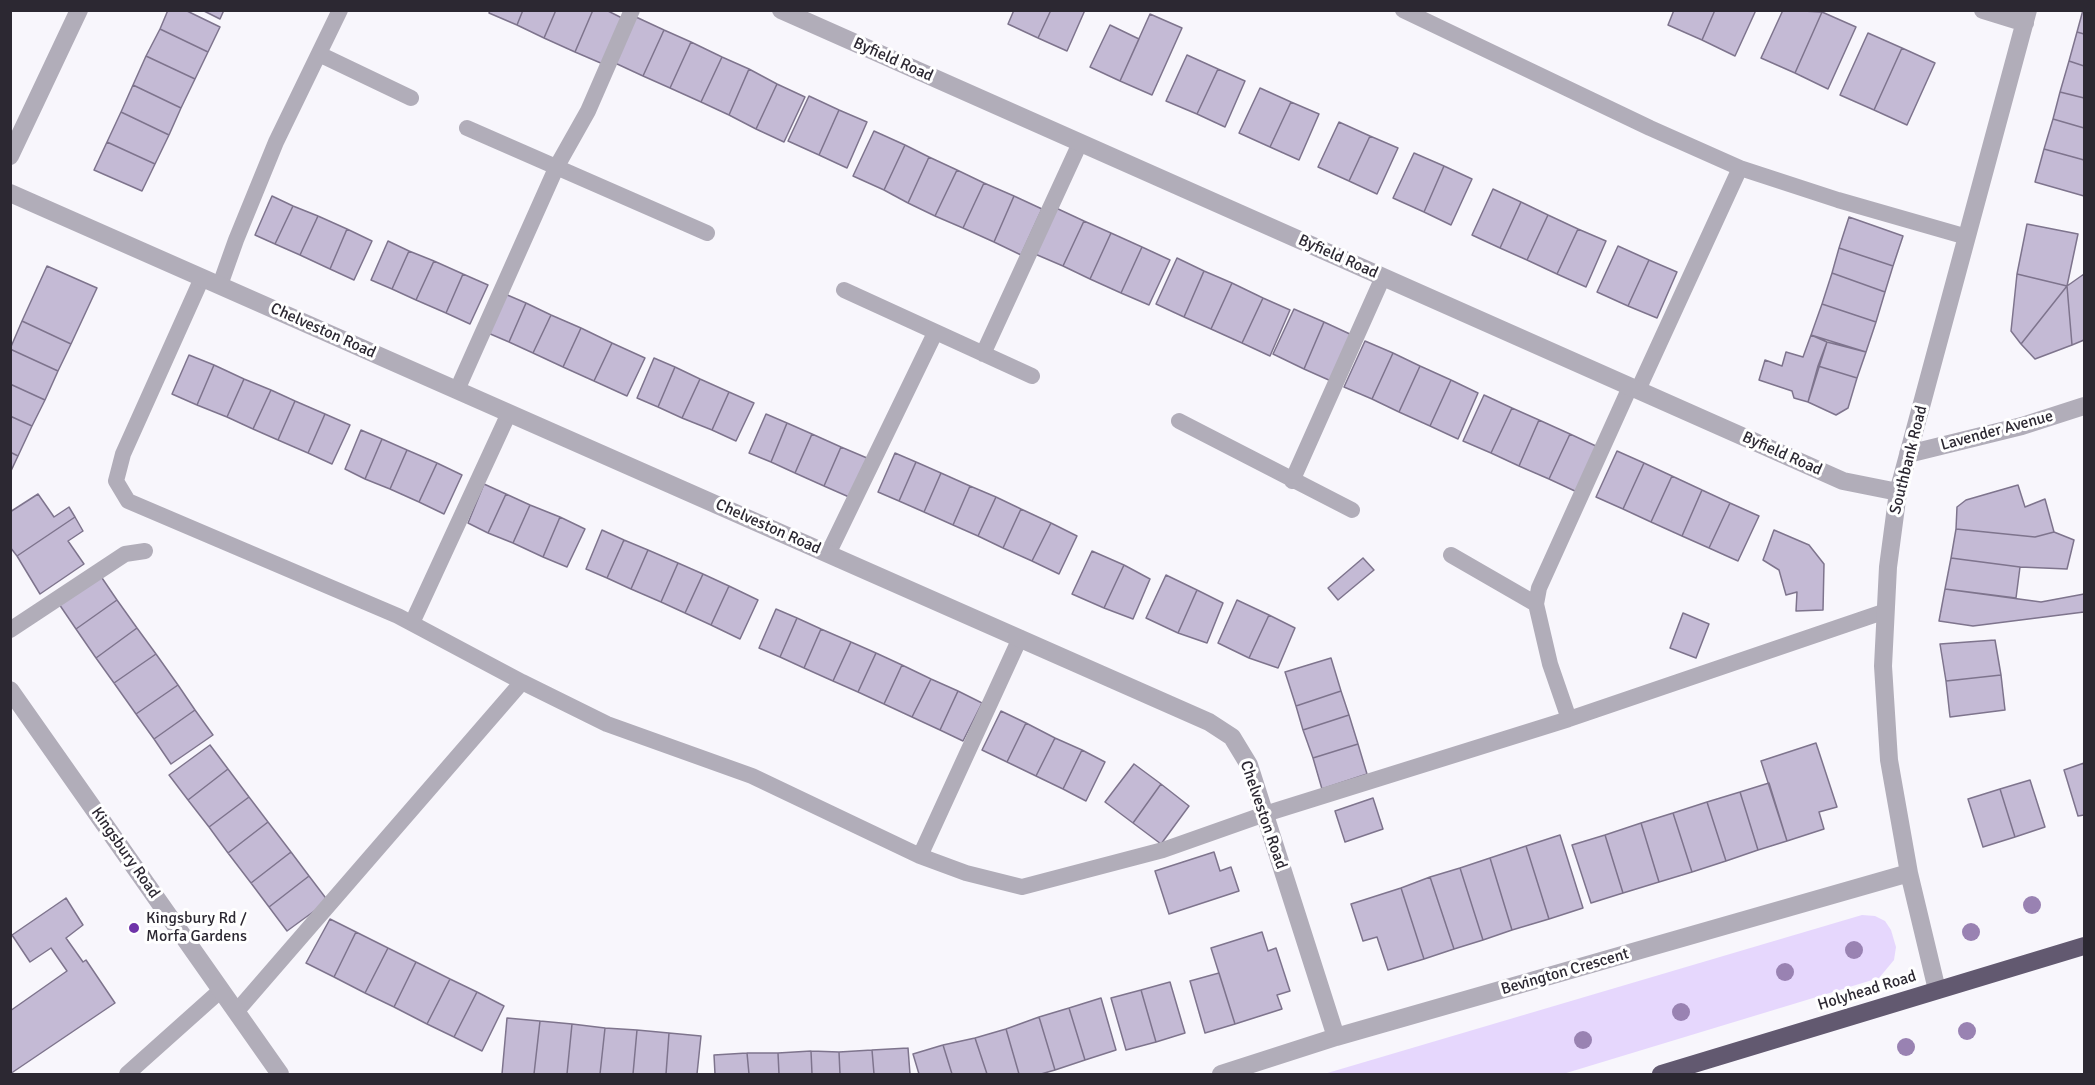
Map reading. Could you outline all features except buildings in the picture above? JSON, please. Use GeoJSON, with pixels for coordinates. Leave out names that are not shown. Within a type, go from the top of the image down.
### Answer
{"type":"FeatureCollection","features":[{"type":"Feature","properties":{"kind":"highway","name":"Holyhead Road"},"geometry":{"type":"LineString","coordinates":[[1661,1074],[2085,946]]}},
{"type":"Feature","properties":{"kind":"street"},"geometry":{"type":"LineString","coordinates":[[10,156],[79,10]]}},
{"type":"Feature","properties":{"kind":"street","name":"Byfield Road"},"geometry":{"type":"LineString","coordinates":[[781,10],[1843,481],[1898,492]]}},
{"type":"Feature","properties":{"kind":"street"},"geometry":{"type":"LineString","coordinates":[[1983,10],[2026,17]]}},
{"type":"Feature","properties":{"kind":"street","name":"Southbank Road"},"geometry":{"type":"LineString","coordinates":[[1937,990],[1909,873],[1888,760],[1883,666],[1888,567],[1898,492],[2026,17]]}},
{"type":"Feature","properties":{"kind":"street","name":"Chelveston Road"},"geometry":{"type":"LineString","coordinates":[[10,193],[1209,722],[1232,737],[1249,765],[1336,1037]]}},
{"type":"Feature","properties":{"kind":"street","name":"Lavender Avenue"},"geometry":{"type":"LineString","coordinates":[[1908,454],[2022,426],[2085,406]]}},
{"type":"Feature","properties":{"kind":"street","name":"Kingsbury Road"},"geometry":{"type":"LineString","coordinates":[[10,690],[280,1074]]}},
{"type":"Feature","properties":{"kind":"street","name":"Bevington Crescent"},"geometry":{"type":"LineString","coordinates":[[1221,1074],[1336,1037],[1909,873]]}},
{"type":"Feature","properties":{"kind":"lane"},"geometry":{"type":"LineString","coordinates":[[220,285],[276,142],[340,10]]}},
{"type":"Feature","properties":{"kind":"lane"},"geometry":{"type":"LineString","coordinates":[[457,390],[556,166],[588,111],[633,10]]}},
{"type":"Feature","properties":{"kind":"lane"},"geometry":{"type":"LineString","coordinates":[[1402,10],[1650,128],[1740,168],[1838,200],[1967,237]]}},
{"type":"Feature","properties":{"kind":"lane"},"geometry":{"type":"LineString","coordinates":[[319,54],[411,98]]}},
{"type":"Feature","properties":{"kind":"lane"},"geometry":{"type":"LineString","coordinates":[[467,128],[707,233]]}},
{"type":"Feature","properties":{"kind":"lane"},"geometry":{"type":"LineString","coordinates":[[983,354],[1080,143]]}},
{"type":"Feature","properties":{"kind":"lane"},"geometry":{"type":"LineString","coordinates":[[1569,718],[1550,664],[1536,604],[1539,588],[1740,168]]}},
{"type":"Feature","properties":{"kind":"lane"},"geometry":{"type":"LineString","coordinates":[[1292,481],[1383,277]]}},
{"type":"Feature","properties":{"kind":"lane"},"geometry":{"type":"LineString","coordinates":[[202,278],[123,454],[116,482],[128,501],[412,623],[607,724],[752,776],[920,856],[966,873],[1022,887],[1163,850],[1265,814],[1569,718],[1886,611]]}},
{"type":"Feature","properties":{"kind":"lane"},"geometry":{"type":"LineString","coordinates":[[844,290],[1032,376]]}},
{"type":"Feature","properties":{"kind":"lane"},"geometry":{"type":"LineString","coordinates":[[828,554],[935,333]]}},
{"type":"Feature","properties":{"kind":"lane"},"geometry":{"type":"LineString","coordinates":[[412,623],[509,413]]}},
{"type":"Feature","properties":{"kind":"lane"},"geometry":{"type":"LineString","coordinates":[[1179,421],[1352,510]]}},
{"type":"Feature","properties":{"kind":"lane"},"geometry":{"type":"LineString","coordinates":[[10,630],[125,554],[145,551]]}},
{"type":"Feature","properties":{"kind":"lane"},"geometry":{"type":"LineString","coordinates":[[1451,555],[1536,604]]}},
{"type":"Feature","properties":{"kind":"lane"},"geometry":{"type":"LineString","coordinates":[[920,856],[1020,638]]}},
{"type":"Feature","properties":{"kind":"lane"},"geometry":{"type":"LineString","coordinates":[[236,1012],[522,682]]}},
{"type":"Feature","properties":{"kind":"lane"},"geometry":{"type":"LineString","coordinates":[[127,1074],[221,990]]}},
{"type":"Feature","properties":{"kind":"shaded area"},"geometry":{"type":"Polygon","coordinates":[[[1862,915],[1875,916],[1885,921],[1891,930],[1896,947],[1894,960],[1879,978],[1563,1074],[1324,1074],[1862,915]]]}},
{"type":"Feature","properties":{"kind":"place","name":"Kingsbury Rd / Morfa Gardens"},"geometry":{"type":"Point","coordinates":[134,928]}}]}
